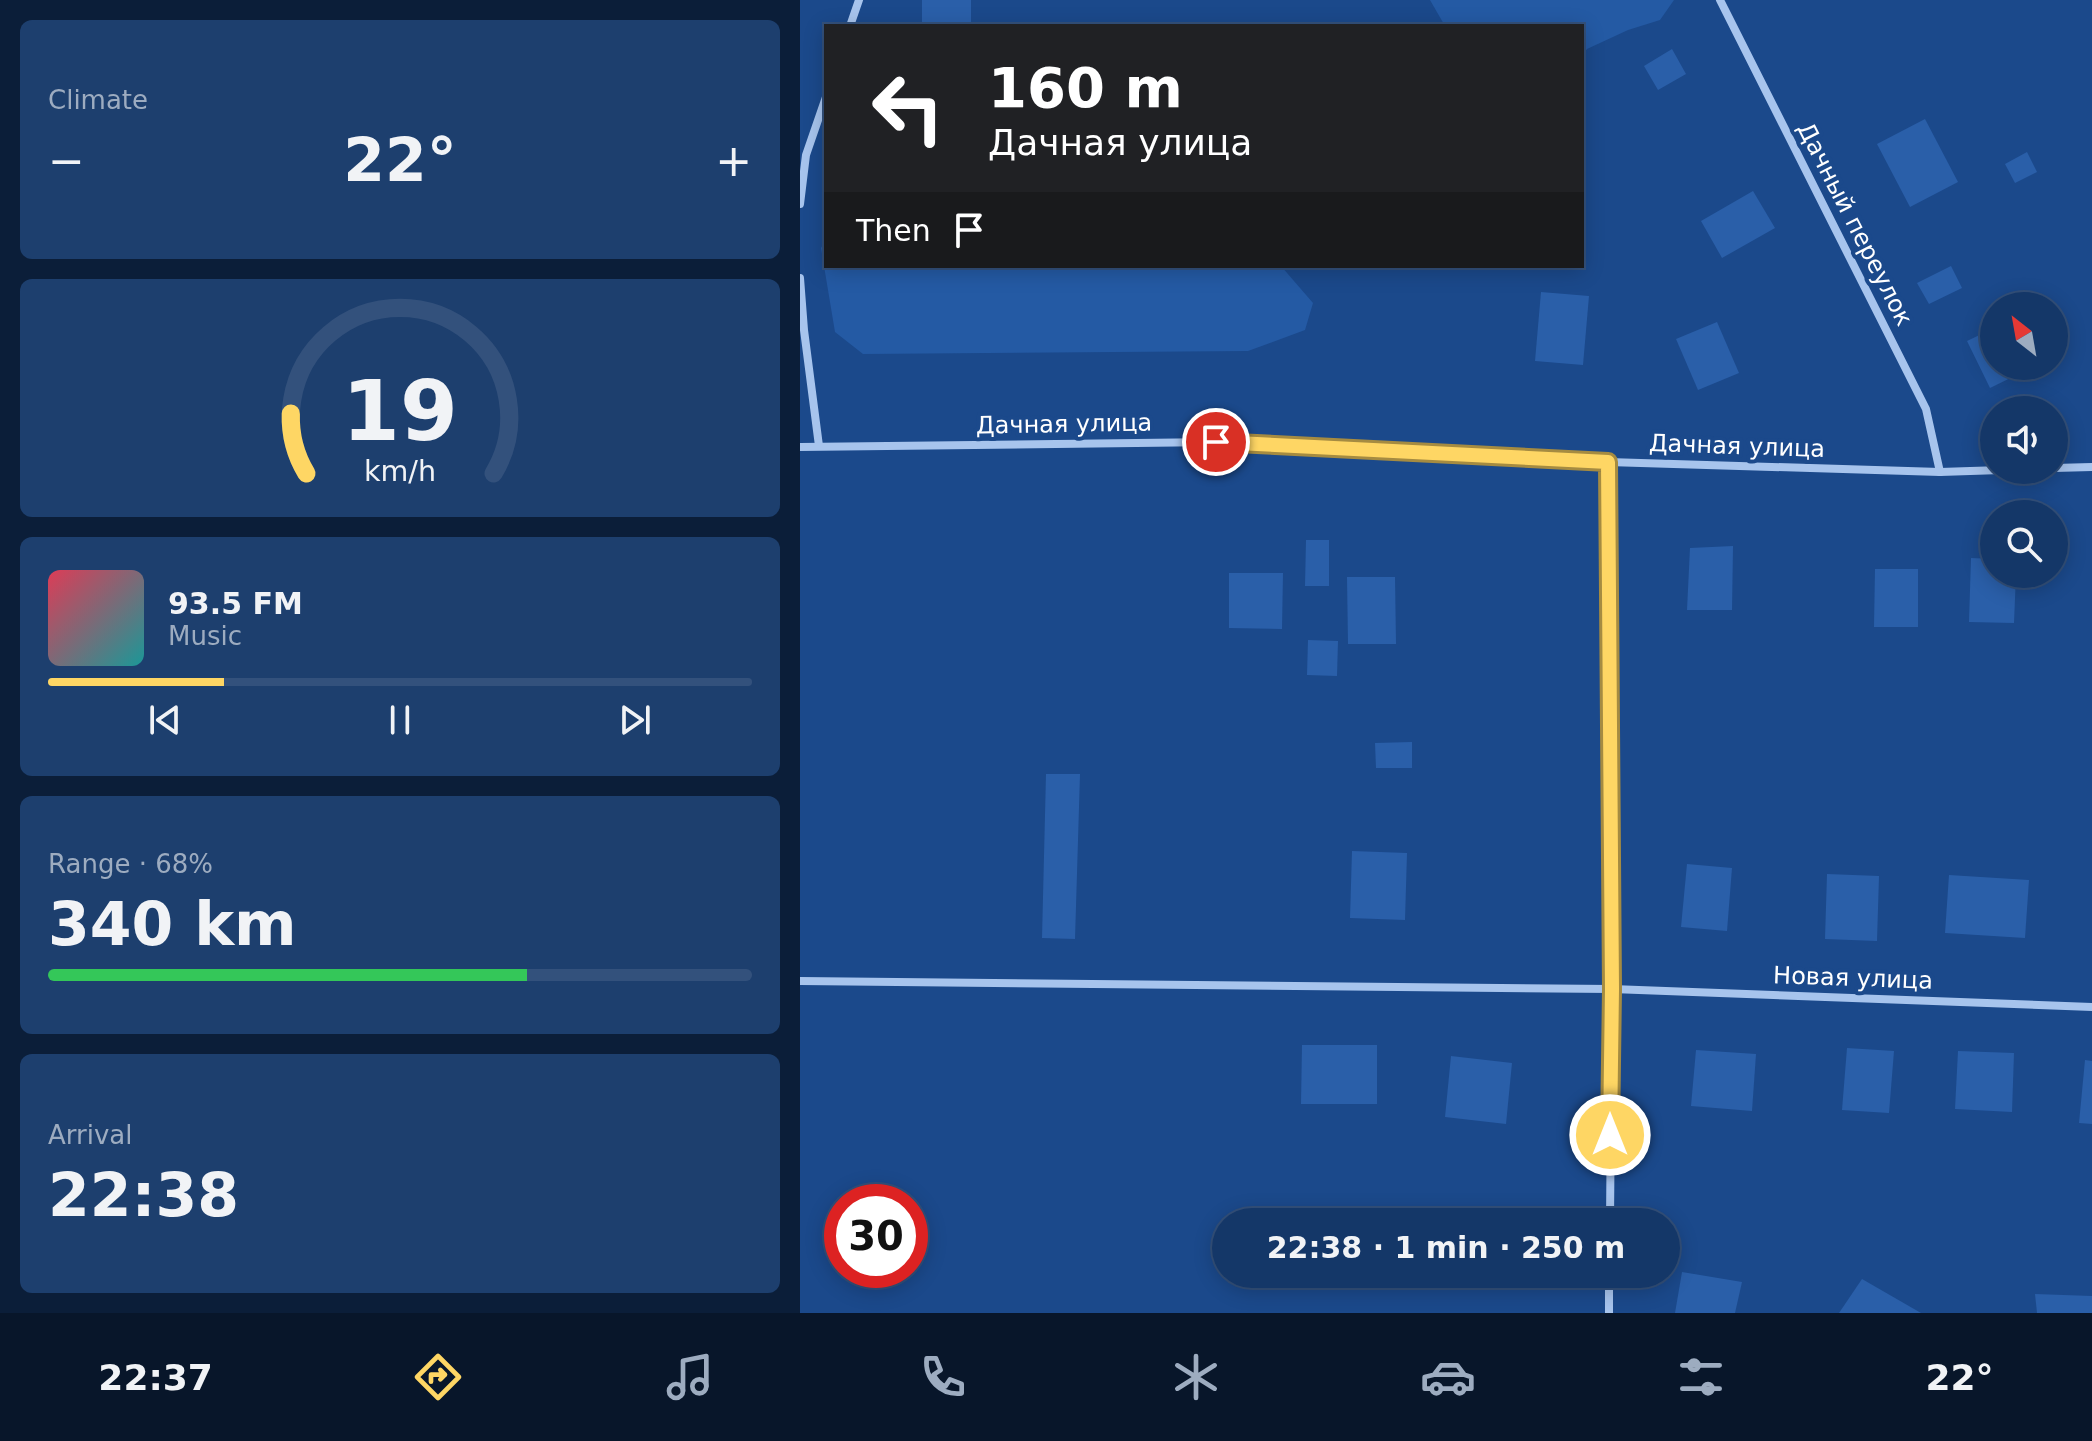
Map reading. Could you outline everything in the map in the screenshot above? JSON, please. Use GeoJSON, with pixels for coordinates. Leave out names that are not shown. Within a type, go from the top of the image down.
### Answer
{"type":"FeatureCollection","features":[{"type":"Feature","properties":{"kind":"street"},"geometry":{"type":"LineString","coordinates":[[851,24],[859,0]]}},
{"type":"Feature","properties":{"kind":"street","name":"Дачный переулок"},"geometry":{"type":"LineString","coordinates":[[1720,0],[1926,409],[1940,472]]}},
{"type":"Feature","properties":{"kind":"street"},"geometry":{"type":"LineString","coordinates":[[800,204],[806,155],[824,103]]}},
{"type":"Feature","properties":{"kind":"street"},"geometry":{"type":"LineString","coordinates":[[800,278],[819,446]]}},
{"type":"Feature","properties":{"kind":"street","name":"Дачная улица"},"geometry":{"type":"LineString","coordinates":[[800,447],[1216,442],[1608,462],[1980,471]]}},
{"type":"Feature","properties":{"kind":"street"},"geometry":{"type":"LineString","coordinates":[[1608,462],[1612,989],[1610,1208]]}},
{"type":"Feature","properties":{"kind":"street"},"geometry":{"type":"LineString","coordinates":[[2068,468],[2092,467]]}},
{"type":"Feature","properties":{"kind":"street","name":"Новая улица"},"geometry":{"type":"LineString","coordinates":[[800,981],[1612,989],[2092,1007]]}},
{"type":"Feature","properties":{"kind":"street"},"geometry":{"type":"LineString","coordinates":[[1609,1288],[1609,1313]]}},
{"type":"Feature","properties":{"kind":"shaded area"},"geometry":{"type":"Polygon","coordinates":[[[1430,0],[1674,0],[1660,20],[1628,30],[1584,53],[1584,24],[1444,24],[1430,0]]]}},
{"type":"Feature","properties":{"kind":"shaded area"},"geometry":{"type":"Polygon","coordinates":[[[824,268],[1283,268],[1313,303],[1305,330],[1248,351],[863,354],[835,332],[824,268]]]}},
{"type":"Feature","properties":{"kind":"building"},"geometry":{"type":"Polygon","coordinates":[[[922,0],[971,0],[971,24],[922,24],[922,0]]]}},
{"type":"Feature","properties":{"kind":"building"},"geometry":{"type":"Polygon","coordinates":[[[1672,49],[1686,74],[1658,90],[1644,66],[1672,49]]]}},
{"type":"Feature","properties":{"kind":"building"},"geometry":{"type":"Polygon","coordinates":[[[1925,119],[1958,182],[1910,207],[1877,144],[1925,119]]]}},
{"type":"Feature","properties":{"kind":"building"},"geometry":{"type":"Polygon","coordinates":[[[2027,152],[2037,172],[2015,183],[2005,164],[2027,152]]]}},
{"type":"Feature","properties":{"kind":"building"},"geometry":{"type":"Polygon","coordinates":[[[1753,191],[1775,228],[1722,258],[1701,221],[1753,191]]]}},
{"type":"Feature","properties":{"kind":"building"},"geometry":{"type":"Polygon","coordinates":[[[1951,266],[1962,288],[1929,304],[1917,283],[1951,266]]]}},
{"type":"Feature","properties":{"kind":"building"},"geometry":{"type":"Polygon","coordinates":[[[1541,292],[1589,296],[1583,365],[1535,361],[1541,292]]]}},
{"type":"Feature","properties":{"kind":"building"},"geometry":{"type":"Polygon","coordinates":[[[1717,322],[1739,373],[1698,390],[1676,339],[1717,322]]]}},
{"type":"Feature","properties":{"kind":"building"},"geometry":{"type":"Polygon","coordinates":[[[1980,335],[1980,368],[1967,341],[1980,335]]]}},
{"type":"Feature","properties":{"kind":"building"},"geometry":{"type":"Polygon","coordinates":[[[1986,380],[2006,380],[1990,388],[1986,380]]]}},
{"type":"Feature","properties":{"kind":"building"},"geometry":{"type":"Polygon","coordinates":[[[1306,540],[1329,540],[1329,586],[1305,586],[1306,540]]]}},
{"type":"Feature","properties":{"kind":"building"},"geometry":{"type":"Polygon","coordinates":[[[1733,546],[1732,610],[1687,610],[1690,548],[1733,546]]]}},
{"type":"Feature","properties":{"kind":"building"},"geometry":{"type":"Polygon","coordinates":[[[1971,558],[1980,558],[1980,588],[2015,588],[2014,623],[1969,622],[1971,558]]]}},
{"type":"Feature","properties":{"kind":"building"},"geometry":{"type":"Polygon","coordinates":[[[1875,569],[1918,569],[1918,627],[1874,627],[1875,569]]]}},
{"type":"Feature","properties":{"kind":"building"},"geometry":{"type":"Polygon","coordinates":[[[1229,573],[1283,573],[1282,629],[1229,628],[1229,573]]]}},
{"type":"Feature","properties":{"kind":"building"},"geometry":{"type":"Polygon","coordinates":[[[1347,577],[1395,577],[1396,644],[1348,644],[1347,577]]]}},
{"type":"Feature","properties":{"kind":"building"},"geometry":{"type":"Polygon","coordinates":[[[1308,640],[1338,641],[1337,676],[1307,675],[1308,640]]]}},
{"type":"Feature","properties":{"kind":"building"},"geometry":{"type":"Polygon","coordinates":[[[1412,742],[1412,768],[1376,768],[1375,743],[1412,742]]]}},
{"type":"Feature","properties":{"kind":"building"},"geometry":{"type":"Polygon","coordinates":[[[1046,774],[1080,774],[1075,939],[1042,938],[1046,774]]]}},
{"type":"Feature","properties":{"kind":"building"},"geometry":{"type":"Polygon","coordinates":[[[1352,851],[1407,853],[1405,920],[1350,918],[1352,851]]]}},
{"type":"Feature","properties":{"kind":"building"},"geometry":{"type":"Polygon","coordinates":[[[1687,864],[1732,868],[1727,931],[1681,927],[1687,864]]]}},
{"type":"Feature","properties":{"kind":"building"},"geometry":{"type":"Polygon","coordinates":[[[1827,874],[1879,876],[1877,941],[1825,939],[1827,874]]]}},
{"type":"Feature","properties":{"kind":"building"},"geometry":{"type":"Polygon","coordinates":[[[1949,875],[2029,880],[2025,938],[1945,933],[1949,875]]]}},
{"type":"Feature","properties":{"kind":"building"},"geometry":{"type":"Polygon","coordinates":[[[1302,1045],[1377,1045],[1377,1104],[1301,1104],[1302,1045]]]}},
{"type":"Feature","properties":{"kind":"building"},"geometry":{"type":"Polygon","coordinates":[[[1847,1048],[1894,1051],[1889,1113],[1842,1110],[1847,1048]]]}},
{"type":"Feature","properties":{"kind":"building"},"geometry":{"type":"Polygon","coordinates":[[[1696,1050],[1756,1054],[1752,1111],[1691,1106],[1696,1050]]]}},
{"type":"Feature","properties":{"kind":"building"},"geometry":{"type":"Polygon","coordinates":[[[1958,1051],[2014,1053],[2012,1112],[1955,1109],[1958,1051]]]}},
{"type":"Feature","properties":{"kind":"building"},"geometry":{"type":"Polygon","coordinates":[[[1451,1056],[1512,1063],[1506,1124],[1445,1117],[1451,1056]]]}},
{"type":"Feature","properties":{"kind":"building"},"geometry":{"type":"Polygon","coordinates":[[[2085,1060],[2092,1061],[2092,1124],[2079,1123],[2085,1060]]]}},
{"type":"Feature","properties":{"kind":"building"},"geometry":{"type":"Polygon","coordinates":[[[1682,1272],[1742,1282],[1735,1313],[1675,1313],[1682,1272]]]}},
{"type":"Feature","properties":{"kind":"building"},"geometry":{"type":"Polygon","coordinates":[[[1862,1279],[1921,1313],[1839,1313],[1862,1279]]]}},
{"type":"Feature","properties":{"kind":"building"},"geometry":{"type":"Polygon","coordinates":[[[2035,1294],[2092,1296],[2092,1313],[2037,1313],[2035,1294]]]}},
{"type":"Feature","properties":{"kind":"route"},"geometry":{"type":"LineString","coordinates":[[1216,442],[1608,462],[1612,989],[1610,1135]]}}]}
